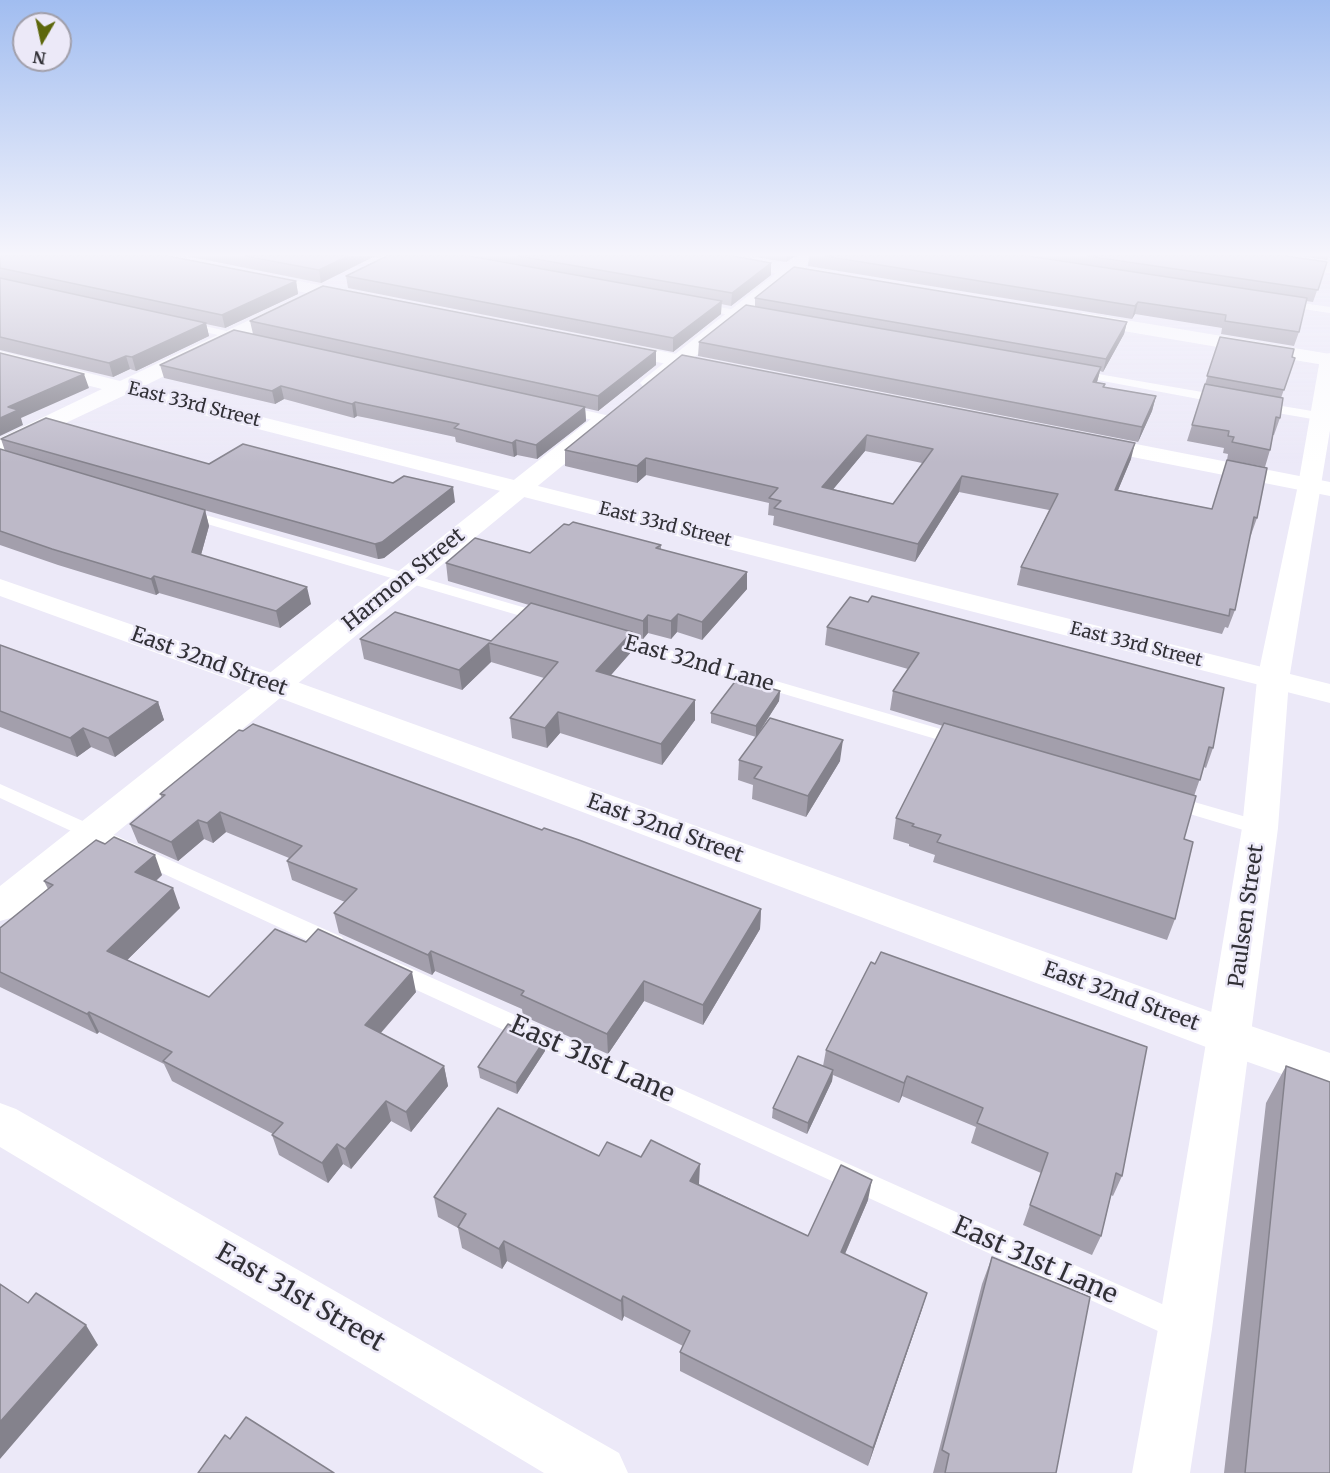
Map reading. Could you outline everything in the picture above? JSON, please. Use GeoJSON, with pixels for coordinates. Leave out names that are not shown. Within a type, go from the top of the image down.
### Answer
{"type":"FeatureCollection","features":[{"type":"Feature","properties":{"kind":"street"},"geometry":{"type":"LineString","coordinates":[[4,455],[123,387],[253,325]]}},
{"type":"Feature","properties":{"kind":"street","name":"Harmon Street"},"geometry":{"type":"LineString","coordinates":[[0,906],[679,361],[735,325]]}},
{"type":"Feature","properties":{"kind":"street"},"geometry":{"type":"LineString","coordinates":[[1114,325],[1330,360]]}},
{"type":"Feature","properties":{"kind":"street"},"geometry":{"type":"LineString","coordinates":[[598,345],[737,372]]}},
{"type":"Feature","properties":{"kind":"street","name":"East 33rd Street"},"geometry":{"type":"LineString","coordinates":[[0,357],[1330,694]]}},
{"type":"Feature","properties":{"kind":"street","name":"Paulsen Street"},"geometry":{"type":"LineString","coordinates":[[1161,1473],[1185,1329],[1260,828],[1273,680],[1320,487],[1330,360]]}},
{"type":"Feature","properties":{"kind":"street"},"geometry":{"type":"LineString","coordinates":[[1076,439],[1320,487]]}},
{"type":"Feature","properties":{"kind":"street","name":"East 32nd Street"},"geometry":{"type":"LineString","coordinates":[[0,587],[275,685],[1229,1037],[1330,1071]]}},
{"type":"Feature","properties":{"kind":"street","name":"East 31st Street"},"geometry":{"type":"LineString","coordinates":[[0,1123],[599,1473]]}},
{"type":"Feature","properties":{"kind":"lane"},"geometry":{"type":"LineString","coordinates":[[186,325],[256,340]]}},
{"type":"Feature","properties":{"kind":"lane"},"geometry":{"type":"LineString","coordinates":[[1065,371],[1240,402]]}},
{"type":"Feature","properties":{"kind":"lane"},"geometry":{"type":"LineString","coordinates":[[1251,405],[1326,418]]}},
{"type":"Feature","properties":{"kind":"lane"},"geometry":{"type":"LineString","coordinates":[[548,406],[621,407]]}},
{"type":"Feature","properties":{"kind":"lane"},"geometry":{"type":"LineString","coordinates":[[169,508],[554,621]]}},
{"type":"Feature","properties":{"kind":"lane","name":"East 32nd Lane"},"geometry":{"type":"LineString","coordinates":[[589,632],[975,745]]}},
{"type":"Feature","properties":{"kind":"lane","name":"East 31st Lane"},"geometry":{"type":"LineString","coordinates":[[0,790],[1185,1329]]}},
{"type":"Feature","properties":{"kind":"lane"},"geometry":{"type":"LineString","coordinates":[[1158,798],[1260,828]]}},
{"type":"Feature","properties":{"kind":"building"},"geometry":{"type":"Polygon","coordinates":[[[0,325],[202,325],[132,357],[126,356],[109,363],[0,337],[0,325]]]}},
{"type":"Feature","properties":{"kind":"building"},"geometry":{"type":"Polygon","coordinates":[[[267,325],[521,325],[656,351],[598,396],[267,325]]]}},
{"type":"Feature","properties":{"kind":"building"},"geometry":{"type":"Polygon","coordinates":[[[603,325],[691,325],[673,338],[603,325]]]}},
{"type":"Feature","properties":{"kind":"building"},"geometry":{"type":"Polygon","coordinates":[[[721,325],[859,325],[1101,367],[1093,382],[1105,384],[1103,387],[1156,396],[1142,427],[699,342],[721,325]]]}},
{"type":"Feature","properties":{"kind":"building"},"geometry":{"type":"Polygon","coordinates":[[[909,325],[1125,325],[1106,359],[909,325]]]}},
{"type":"Feature","properties":{"kind":"building"},"geometry":{"type":"Polygon","coordinates":[[[1250,325],[1301,325],[1299,332],[1250,325]]]}},
{"type":"Feature","properties":{"kind":"building"},"geometry":{"type":"Polygon","coordinates":[[[234,330],[585,407],[536,445],[516,440],[512,443],[454,428],[459,424],[355,402],[352,404],[281,386],[272,391],[160,365],[234,330]]]}},
{"type":"Feature","properties":{"kind":"building"},"geometry":{"type":"Polygon","coordinates":[[[1220,337],[1294,349],[1292,357],[1295,358],[1284,390],[1207,376],[1220,337]]]}},
{"type":"Feature","properties":{"kind":"building"},"geometry":{"type":"Polygon","coordinates":[[[0,353],[84,374],[8,407],[18,410],[0,418],[0,353]]]}},
{"type":"Feature","properties":{"kind":"building"},"geometry":{"type":"Polygon","coordinates":[[[682,355],[1135,443],[1115,490],[1212,509],[1227,460],[1267,468],[1257,518],[1254,517],[1235,610],[1230,609],[1229,616],[1021,567],[1058,494],[962,476],[918,544],[774,508],[781,501],[769,498],[778,488],[646,458],[637,466],[565,450],[682,355]],[[867,435],[822,487],[893,504],[933,449],[867,435]]]}},
{"type":"Feature","properties":{"kind":"building"},"geometry":{"type":"Polygon","coordinates":[[[1205,384],[1283,398],[1280,418],[1276,417],[1270,450],[1232,442],[1234,437],[1228,436],[1229,431],[1192,425],[1205,384]]]}},
{"type":"Feature","properties":{"kind":"building"},"geometry":{"type":"Polygon","coordinates":[[[46,418],[209,464],[243,444],[393,483],[404,476],[453,487],[382,542],[375,544],[1,439],[46,418]]]}},
{"type":"Feature","properties":{"kind":"building"},"geometry":{"type":"Polygon","coordinates":[[[0,449],[205,510],[192,552],[307,587],[276,611],[154,576],[151,579],[0,531],[0,449]]]}},
{"type":"Feature","properties":{"kind":"building"},"geometry":{"type":"Polygon","coordinates":[[[573,522],[661,545],[656,548],[747,572],[702,622],[678,614],[671,621],[648,615],[643,621],[446,563],[475,538],[530,553],[564,524],[569,525],[573,522]]]}},
{"type":"Feature","properties":{"kind":"building"},"geometry":{"type":"Polygon","coordinates":[[[872,596],[1224,688],[1213,748],[1209,747],[1200,780],[893,691],[919,653],[827,627],[850,597],[868,602],[872,596]]]}},
{"type":"Feature","properties":{"kind":"building"},"geometry":{"type":"Polygon","coordinates":[[[531,603],[632,632],[596,671],[695,700],[661,744],[558,712],[545,728],[510,718],[558,662],[489,643],[459,670],[360,639],[395,612],[491,641],[531,603]]]}},
{"type":"Feature","properties":{"kind":"building"},"geometry":{"type":"Polygon","coordinates":[[[0,645],[158,702],[108,738],[83,728],[70,738],[0,711],[0,645]]]}},
{"type":"Feature","properties":{"kind":"building"},"geometry":{"type":"Polygon","coordinates":[[[737,679],[780,691],[756,726],[711,713],[737,679]]]}},
{"type":"Feature","properties":{"kind":"building"},"geometry":{"type":"Polygon","coordinates":[[[770,718],[843,740],[808,796],[754,778],[762,767],[739,760],[770,718]]]}},
{"type":"Feature","properties":{"kind":"building"},"geometry":{"type":"Polygon","coordinates":[[[944,723],[1196,796],[1184,839],[1193,842],[1175,919],[937,842],[941,835],[912,826],[914,824],[896,818],[944,723]]]}},
{"type":"Feature","properties":{"kind":"building"},"geometry":{"type":"Polygon","coordinates":[[[253,724],[542,830],[544,828],[579,840],[761,909],[703,1005],[644,981],[607,1034],[521,995],[524,991],[431,951],[428,955],[334,913],[357,889],[287,861],[302,846],[220,812],[207,823],[198,820],[171,842],[130,824],[165,795],[160,794],[239,730],[243,731],[253,724]]]}},
{"type":"Feature","properties":{"kind":"building"},"geometry":{"type":"Polygon","coordinates":[[[114,837],[155,855],[135,872],[173,888],[107,951],[209,997],[275,929],[306,942],[318,929],[412,972],[365,1025],[444,1066],[406,1112],[386,1101],[345,1149],[337,1144],[322,1163],[272,1135],[283,1123],[163,1061],[172,1052],[0,972],[0,928],[53,885],[44,881],[96,840],[105,844],[114,837]]]}},
{"type":"Feature","properties":{"kind":"building"},"geometry":{"type":"Polygon","coordinates":[[[881,952],[1147,1047],[1122,1176],[1116,1173],[1101,1236],[1030,1205],[1048,1153],[977,1123],[983,1108],[907,1076],[904,1083],[826,1050],[871,962],[875,964],[881,952]]]}},
{"type":"Feature","properties":{"kind":"building"},"geometry":{"type":"Polygon","coordinates":[[[508,1024],[544,1041],[516,1083],[478,1067],[508,1024]]]}},
{"type":"Feature","properties":{"kind":"building"},"geometry":{"type":"Polygon","coordinates":[[[798,1056],[833,1070],[808,1123],[773,1108],[798,1056]]]}},
{"type":"Feature","properties":{"kind":"building"},"geometry":{"type":"Polygon","coordinates":[[[1286,1066],[1330,1082],[1330,1473],[1245,1473],[1286,1066]]]}},
{"type":"Feature","properties":{"kind":"building"},"geometry":{"type":"Polygon","coordinates":[[[498,1108],[599,1156],[607,1142],[641,1157],[651,1140],[700,1164],[690,1181],[808,1236],[841,1165],[872,1180],[841,1252],[927,1293],[873,1448],[680,1352],[690,1331],[623,1296],[621,1301],[504,1241],[499,1249],[458,1227],[466,1214],[434,1197],[498,1108]]]}},
{"type":"Feature","properties":{"kind":"building"},"geometry":{"type":"Polygon","coordinates":[[[992,1257],[1090,1297],[1056,1473],[945,1473],[949,1454],[942,1450],[992,1257]]]}},
{"type":"Feature","properties":{"kind":"building"},"geometry":{"type":"Polygon","coordinates":[[[0,1284],[28,1303],[36,1293],[86,1325],[0,1422],[0,1284]]]}},
{"type":"Feature","properties":{"kind":"building"},"geometry":{"type":"Polygon","coordinates":[[[246,1417],[334,1473],[198,1473],[225,1435],[230,1439],[246,1417]]]}}]}
